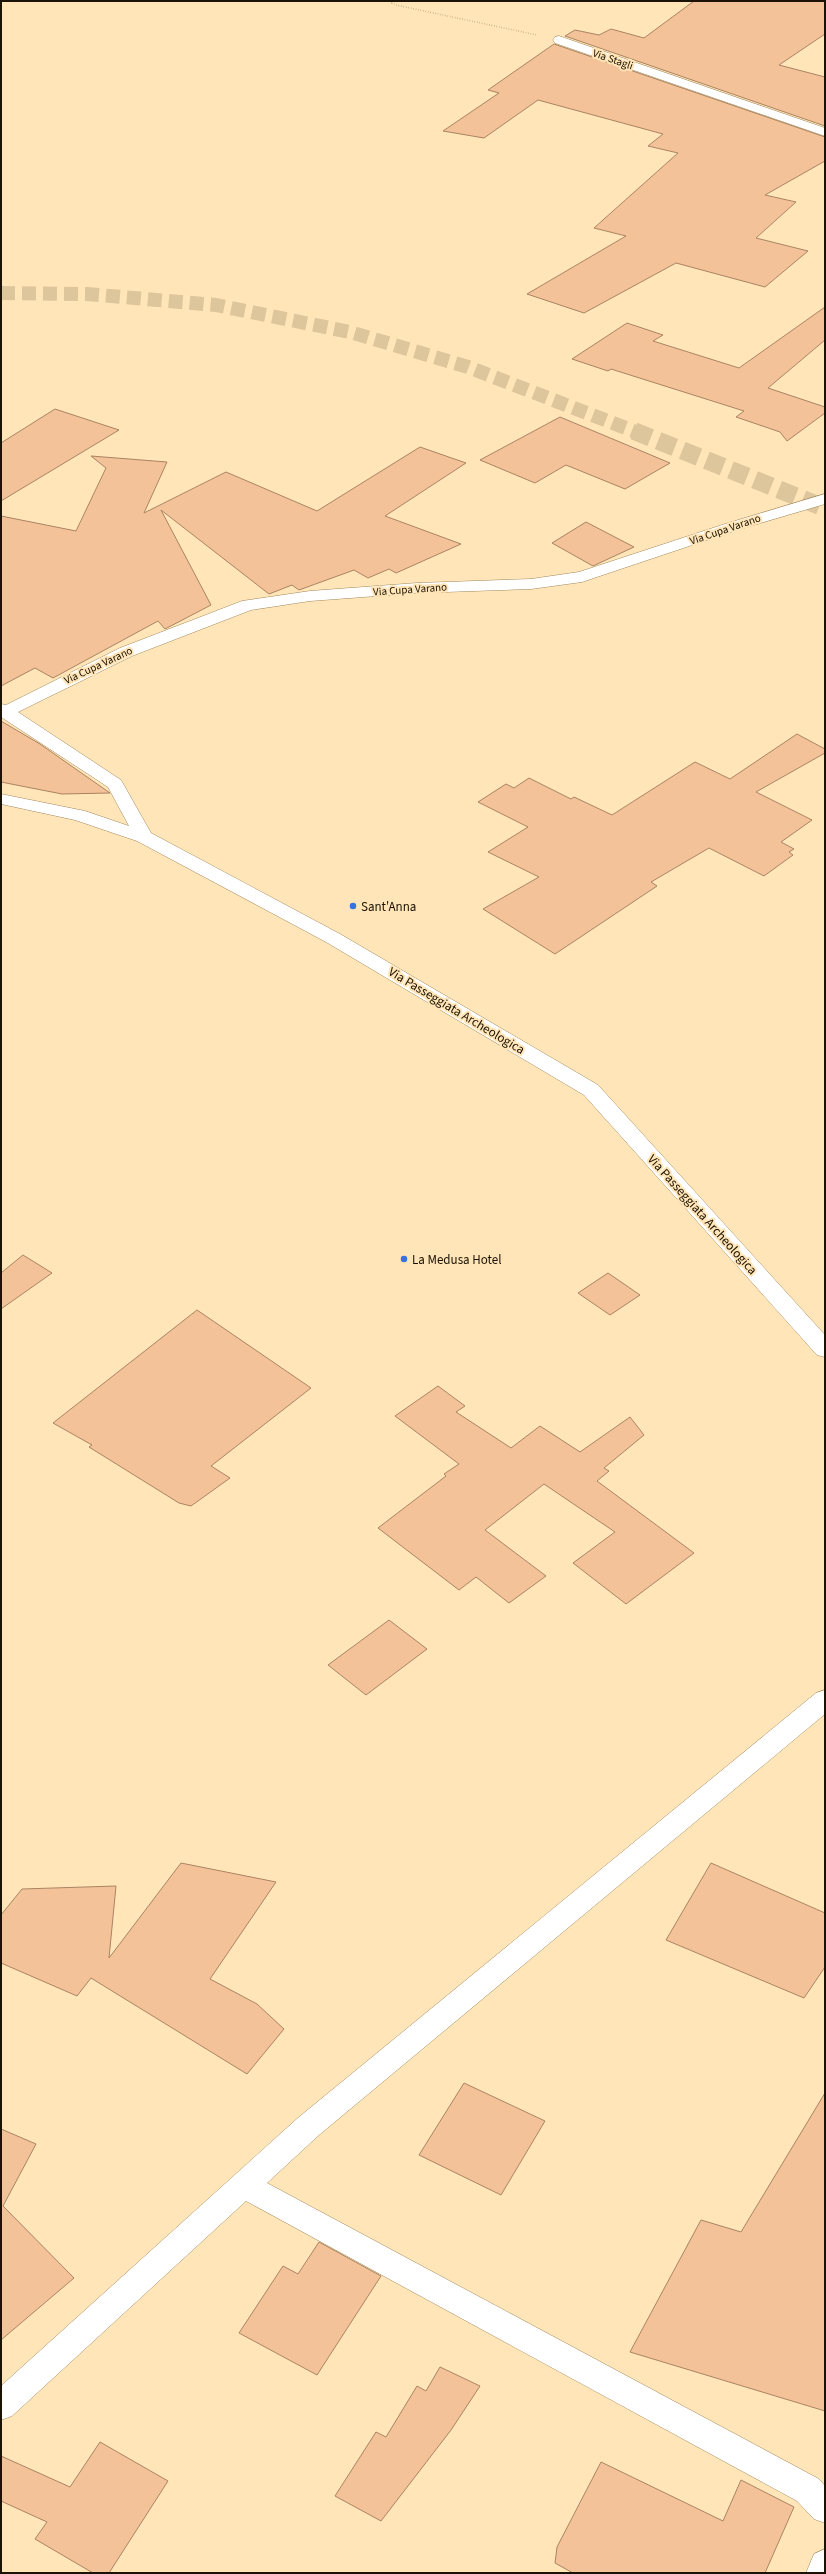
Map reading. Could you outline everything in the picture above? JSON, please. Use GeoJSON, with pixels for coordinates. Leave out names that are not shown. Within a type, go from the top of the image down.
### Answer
{"type":"FeatureCollection","features":[{"type":"Feature","properties":{"kind":"street","name":"Via Stagli"},"geometry":{"type":"LineString","coordinates":[[559,40],[825,132]]}},
{"type":"Feature","properties":{"kind":"street","name":"Via Cupa Varano"},"geometry":{"type":"LineString","coordinates":[[3,711],[126,652],[199,622],[248,605],[310,596],[417,588],[531,584],[582,577],[782,511],[825,499]]}},
{"type":"Feature","properties":{"kind":"street","name":"Via Cupa Varano"},"geometry":{"type":"LineString","coordinates":[[3,711],[115,784],[144,838]]}},
{"type":"Feature","properties":{"kind":"street","name":"Via Passeggiata Archeologica"},"geometry":{"type":"LineString","coordinates":[[1,799],[79,816],[144,838],[340,942],[592,1090],[825,1349]]}},
{"type":"Feature","properties":{"kind":"street"},"geometry":{"type":"LineString","coordinates":[[1,2406],[245,2186],[309,2126],[825,1700]]}},
{"type":"Feature","properties":{"kind":"street"},"geometry":{"type":"LineString","coordinates":[[245,2186],[808,2490],[825,2508]]}},
{"type":"Feature","properties":{"kind":"street"},"geometry":{"type":"LineString","coordinates":[[822,2573],[825,2566]]}},
{"type":"Feature","properties":{"kind":"path"},"geometry":{"type":"LineString","coordinates":[[394,1],[392,3],[396,5],[559,40]]}},
{"type":"Feature","properties":{"kind":"building"},"geometry":{"type":"Polygon","coordinates":[[[694,1],[825,1],[825,34],[779,65],[825,77],[825,126],[565,36],[575,30],[599,35],[611,29],[644,38],[694,1]]]}},
{"type":"Feature","properties":{"kind":"building"},"geometry":{"type":"Polygon","coordinates":[[[554,44],[825,137],[825,161],[765,195],[796,202],[756,238],[808,251],[765,287],[676,263],[584,313],[527,294],[626,236],[594,228],[678,153],[648,146],[663,134],[538,100],[484,138],[443,131],[499,93],[488,90],[554,44]]]}},
{"type":"Feature","properties":{"kind":"building"},"geometry":{"type":"Polygon","coordinates":[[[825,307],[825,340],[768,388],[825,407],[825,413],[787,441],[780,432],[736,417],[744,411],[611,369],[608,371],[572,359],[627,323],[663,335],[653,341],[739,368],[825,307]]]}},
{"type":"Feature","properties":{"kind":"building"},"geometry":{"type":"Polygon","coordinates":[[[55,409],[119,430],[1,501],[1,443],[55,409]]]}},
{"type":"Feature","properties":{"kind":"building"},"geometry":{"type":"Polygon","coordinates":[[[560,417],[670,463],[625,489],[566,465],[535,483],[480,460],[560,417]]]}},
{"type":"Feature","properties":{"kind":"building"},"geometry":{"type":"Polygon","coordinates":[[[420,447],[466,463],[385,516],[461,544],[396,573],[389,569],[368,578],[354,570],[299,590],[292,585],[269,594],[161,510],[211,605],[165,629],[158,621],[53,678],[35,668],[1,686],[1,516],[76,531],[106,468],[91,456],[167,462],[144,513],[226,472],[317,511],[420,447]]]}},
{"type":"Feature","properties":{"kind":"building"},"geometry":{"type":"Polygon","coordinates":[[[586,522],[634,547],[593,566],[552,543],[586,522]]]}},
{"type":"Feature","properties":{"kind":"building"},"geometry":{"type":"Polygon","coordinates":[[[1,721],[40,744],[110,793],[62,794],[1,782],[1,721]]]}},
{"type":"Feature","properties":{"kind":"building"},"geometry":{"type":"Polygon","coordinates":[[[797,734],[825,749],[825,753],[756,792],[812,820],[781,842],[794,849],[789,852],[793,855],[764,876],[709,848],[651,882],[657,886],[555,954],[483,909],[539,877],[488,852],[528,827],[478,802],[506,784],[514,788],[529,778],[571,799],[574,797],[612,815],[695,762],[730,779],[797,734]]]}},
{"type":"Feature","properties":{"kind":"building"},"geometry":{"type":"Polygon","coordinates":[[[23,1255],[52,1273],[1,1309],[1,1273],[23,1255]]]}},
{"type":"Feature","properties":{"kind":"building"},"geometry":{"type":"Polygon","coordinates":[[[608,1273],[640,1295],[610,1315],[578,1293],[608,1273]]]}},
{"type":"Feature","properties":{"kind":"building"},"geometry":{"type":"Polygon","coordinates":[[[197,1310],[311,1388],[211,1466],[230,1478],[191,1506],[179,1503],[89,1447],[92,1445],[53,1423],[197,1310]]]}},
{"type":"Feature","properties":{"kind":"building"},"geometry":{"type":"Polygon","coordinates":[[[438,1386],[465,1406],[456,1412],[511,1448],[540,1426],[580,1452],[630,1417],[644,1435],[604,1468],[609,1471],[597,1481],[694,1553],[626,1604],[573,1563],[615,1532],[544,1484],[485,1530],[546,1576],[509,1603],[476,1577],[459,1590],[378,1528],[446,1476],[444,1474],[459,1464],[395,1416],[438,1386]]]}},
{"type":"Feature","properties":{"kind":"building"},"geometry":{"type":"Polygon","coordinates":[[[389,1620],[427,1649],[366,1695],[328,1665],[389,1620]]]}},
{"type":"Feature","properties":{"kind":"building"},"geometry":{"type":"Polygon","coordinates":[[[181,1863],[276,1882],[210,1979],[257,2004],[284,2029],[247,2074],[91,1978],[77,1996],[1,1963],[1,1915],[22,1889],[116,1886],[109,1958],[181,1863]]]}},
{"type":"Feature","properties":{"kind":"building"},"geometry":{"type":"Polygon","coordinates":[[[711,1863],[825,1913],[825,1967],[804,1998],[666,1940],[711,1863]]]}},
{"type":"Feature","properties":{"kind":"building"},"geometry":{"type":"Polygon","coordinates":[[[464,2083],[545,2121],[501,2195],[419,2155],[464,2083]]]}},
{"type":"Feature","properties":{"kind":"building"},"geometry":{"type":"Polygon","coordinates":[[[825,2093],[825,2411],[630,2352],[701,2220],[741,2232],[825,2093]]]}},
{"type":"Feature","properties":{"kind":"building"},"geometry":{"type":"Polygon","coordinates":[[[1,2129],[36,2144],[3,2206],[74,2278],[1,2340],[1,2129]]]}},
{"type":"Feature","properties":{"kind":"building"},"geometry":{"type":"Polygon","coordinates":[[[319,2242],[381,2276],[317,2375],[239,2333],[283,2266],[298,2274],[319,2242]]]}},
{"type":"Feature","properties":{"kind":"building"},"geometry":{"type":"Polygon","coordinates":[[[440,2367],[480,2386],[451,2430],[381,2521],[335,2496],[376,2432],[386,2437],[417,2386],[426,2391],[440,2367]]]}},
{"type":"Feature","properties":{"kind":"building"},"geometry":{"type":"Polygon","coordinates":[[[100,2442],[168,2481],[109,2573],[93,2573],[35,2539],[47,2522],[1,2501],[1,2456],[70,2487],[100,2442]]]}},
{"type":"Feature","properties":{"kind":"building"},"geometry":{"type":"Polygon","coordinates":[[[601,2462],[723,2521],[741,2480],[794,2507],[765,2573],[573,2573],[555,2563],[557,2547],[601,2462]]]}},
{"type":"Feature","properties":{"kind":"tunnel"},"geometry":{"type":"LineString","coordinates":[[1,293],[87,294],[216,305],[350,332],[468,367],[636,432]]}},
{"type":"Feature","properties":{"kind":"tunnel"},"geometry":{"type":"LineString","coordinates":[[634,431],[825,508]]}},
{"type":"Feature","properties":{"kind":"place","name":"Sant'Anna"},"geometry":{"type":"Point","coordinates":[353,906]}},
{"type":"Feature","properties":{"kind":"place","name":"La Medusa Hotel"},"geometry":{"type":"Point","coordinates":[404,1259]}}]}
